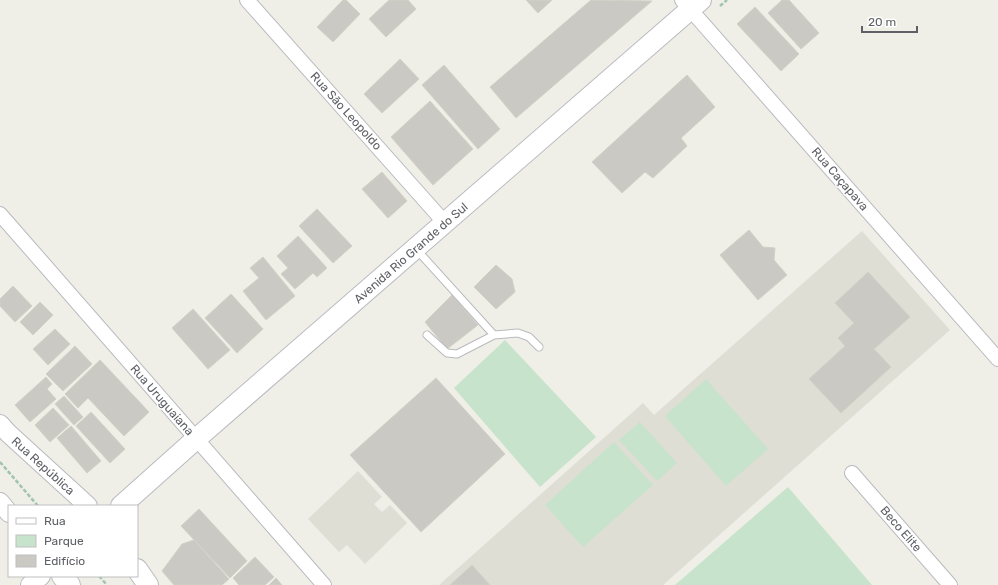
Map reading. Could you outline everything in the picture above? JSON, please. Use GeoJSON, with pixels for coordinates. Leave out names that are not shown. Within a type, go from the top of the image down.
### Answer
{"type":"FeatureCollection","features":[{"type":"Feature","properties":{"kind":"main road","name":"Avenida Rio Grande do Sul"},"geometry":{"type":"LineString","coordinates":[[123,505],[196,439],[698,4]]}},
{"type":"Feature","properties":{"kind":"main road"},"geometry":{"type":"LineString","coordinates":[[138,570],[148,585]]}},
{"type":"Feature","properties":{"kind":"main road"},"geometry":{"type":"LineString","coordinates":[[63,577],[70,585]]}},
{"type":"Feature","properties":{"kind":"street","name":"Rua São Leopoldo"},"geometry":{"type":"LineString","coordinates":[[247,0],[445,223]]}},
{"type":"Feature","properties":{"kind":"street","name":"Rua Caçapava"},"geometry":{"type":"LineString","coordinates":[[698,4],[998,359]]}},
{"type":"Feature","properties":{"kind":"street","name":"Rua Uruguaiana"},"geometry":{"type":"LineString","coordinates":[[0,214],[324,585]]}},
{"type":"Feature","properties":{"kind":"street","name":"Rua República"},"geometry":{"type":"LineString","coordinates":[[0,424],[87,505]]}},
{"type":"Feature","properties":{"kind":"street","name":"Beco Elite"},"geometry":{"type":"LineString","coordinates":[[852,473],[950,585]]}},
{"type":"Feature","properties":{"kind":"street"},"geometry":{"type":"LineString","coordinates":[[0,502],[8,512]]}},
{"type":"Feature","properties":{"kind":"street"},"geometry":{"type":"LineString","coordinates":[[30,585],[40,577]]}},
{"type":"Feature","properties":{"kind":"lane"},"geometry":{"type":"LineString","coordinates":[[416,248],[494,335]]}},
{"type":"Feature","properties":{"kind":"lane"},"geometry":{"type":"LineString","coordinates":[[427,335],[447,353],[457,354],[494,335],[518,333],[529,338],[540,347]]}},
{"type":"Feature","properties":{"kind":"path"},"geometry":{"type":"LineString","coordinates":[[698,4],[727,0]]}},
{"type":"Feature","properties":{"kind":"path"},"geometry":{"type":"LineString","coordinates":[[0,462],[37,505]]}},
{"type":"Feature","properties":{"kind":"path"},"geometry":{"type":"LineString","coordinates":[[100,577],[107,585]]}},
{"type":"Feature","properties":{"kind":"shaded area"},"geometry":{"type":"Polygon","coordinates":[[[862,231],[950,330],[663,585],[439,585],[643,403],[654,415],[862,231]]]}},
{"type":"Feature","properties":{"kind":"shaded area"},"geometry":{"type":"Polygon","coordinates":[[[358,471],[382,497],[374,504],[382,512],[390,505],[407,523],[365,564],[347,545],[339,552],[308,519],[358,471]]]}},
{"type":"Feature","properties":{"kind":"green space"},"geometry":{"type":"Polygon","coordinates":[[[505,340],[596,437],[540,487],[454,388],[505,340]]]}},
{"type":"Feature","properties":{"kind":"green space"},"geometry":{"type":"Polygon","coordinates":[[[706,379],[768,449],[726,486],[665,416],[706,379]]]}},
{"type":"Feature","properties":{"kind":"green space"},"geometry":{"type":"Polygon","coordinates":[[[640,422],[677,463],[657,481],[619,440],[640,422]]]}},
{"type":"Feature","properties":{"kind":"green space"},"geometry":{"type":"Polygon","coordinates":[[[614,442],[653,485],[583,547],[545,505],[614,442]]]}},
{"type":"Feature","properties":{"kind":"green space"},"geometry":{"type":"Polygon","coordinates":[[[788,487],[872,585],[675,585],[788,487]]]}},
{"type":"Feature","properties":{"kind":"building"},"geometry":{"type":"Polygon","coordinates":[[[343,0],[346,0],[360,14],[333,42],[317,27],[343,0]]]}},
{"type":"Feature","properties":{"kind":"building"},"geometry":{"type":"Polygon","coordinates":[[[389,0],[408,0],[416,9],[386,37],[369,19],[389,0]]]}},
{"type":"Feature","properties":{"kind":"building"},"geometry":{"type":"Polygon","coordinates":[[[526,0],[552,0],[538,13],[526,0]]]}},
{"type":"Feature","properties":{"kind":"building"},"geometry":{"type":"Polygon","coordinates":[[[591,0],[652,1],[516,118],[490,87],[591,0]]]}},
{"type":"Feature","properties":{"kind":"building"},"geometry":{"type":"Polygon","coordinates":[[[782,0],[789,0],[819,33],[801,49],[768,13],[782,0]]]}},
{"type":"Feature","properties":{"kind":"building"},"geometry":{"type":"Polygon","coordinates":[[[755,7],[799,54],[781,71],[737,24],[755,7]]]}},
{"type":"Feature","properties":{"kind":"building"},"geometry":{"type":"Polygon","coordinates":[[[400,59],[419,79],[382,113],[364,94],[400,59]]]}},
{"type":"Feature","properties":{"kind":"building"},"geometry":{"type":"Polygon","coordinates":[[[444,65],[500,129],[478,149],[422,85],[444,65]]]}},
{"type":"Feature","properties":{"kind":"building"},"geometry":{"type":"Polygon","coordinates":[[[687,75],[715,107],[681,138],[687,146],[653,178],[645,172],[622,193],[592,162],[687,75]]]}},
{"type":"Feature","properties":{"kind":"building"},"geometry":{"type":"Polygon","coordinates":[[[430,101],[473,149],[433,185],[391,137],[430,101]]]}},
{"type":"Feature","properties":{"kind":"building"},"geometry":{"type":"Polygon","coordinates":[[[382,172],[407,201],[388,218],[362,189],[382,172]]]}},
{"type":"Feature","properties":{"kind":"building"},"geometry":{"type":"Polygon","coordinates":[[[317,209],[352,246],[333,263],[299,226],[317,209]]]}},
{"type":"Feature","properties":{"kind":"building"},"geometry":{"type":"Polygon","coordinates":[[[749,230],[763,247],[775,248],[774,260],[787,275],[758,300],[720,255],[749,230]]]}},
{"type":"Feature","properties":{"kind":"building"},"geometry":{"type":"Polygon","coordinates":[[[298,236],[327,268],[317,277],[313,273],[295,289],[281,274],[288,268],[277,256],[298,236]]]}},
{"type":"Feature","properties":{"kind":"building"},"geometry":{"type":"Polygon","coordinates":[[[263,257],[295,296],[266,320],[243,291],[259,278],[250,268],[263,257]]]}},
{"type":"Feature","properties":{"kind":"building"},"geometry":{"type":"Polygon","coordinates":[[[496,265],[512,279],[515,292],[496,309],[474,287],[496,265]]]}},
{"type":"Feature","properties":{"kind":"building"},"geometry":{"type":"Polygon","coordinates":[[[868,272],[910,317],[874,349],[891,367],[841,413],[809,379],[845,346],[838,338],[854,323],[835,303],[868,272]]]}},
{"type":"Feature","properties":{"kind":"building"},"geometry":{"type":"Polygon","coordinates":[[[13,286],[32,306],[15,322],[0,306],[0,299],[13,286]]]}},
{"type":"Feature","properties":{"kind":"building"},"geometry":{"type":"Polygon","coordinates":[[[231,294],[263,329],[237,353],[205,318],[231,294]]]}},
{"type":"Feature","properties":{"kind":"building"},"geometry":{"type":"Polygon","coordinates":[[[452,295],[478,325],[447,349],[425,322],[452,295]]]}},
{"type":"Feature","properties":{"kind":"building"},"geometry":{"type":"Polygon","coordinates":[[[40,302],[53,315],[33,335],[20,322],[40,302]]]}},
{"type":"Feature","properties":{"kind":"building"},"geometry":{"type":"Polygon","coordinates":[[[193,309],[230,350],[208,369],[172,328],[193,309]]]}},
{"type":"Feature","properties":{"kind":"building"},"geometry":{"type":"Polygon","coordinates":[[[55,329],[70,344],[48,365],[33,349],[55,329]]]}},
{"type":"Feature","properties":{"kind":"building"},"geometry":{"type":"Polygon","coordinates":[[[75,346],[92,364],[63,391],[46,374],[75,346]]]}},
{"type":"Feature","properties":{"kind":"building"},"geometry":{"type":"Polygon","coordinates":[[[100,360],[149,412],[124,436],[88,398],[78,408],[65,394],[100,360]]]}},
{"type":"Feature","properties":{"kind":"building"},"geometry":{"type":"Polygon","coordinates":[[[46,377],[52,384],[47,389],[56,399],[30,422],[15,405],[46,377]]]}},
{"type":"Feature","properties":{"kind":"building"},"geometry":{"type":"Polygon","coordinates":[[[436,378],[505,454],[421,532],[350,455],[436,378]]]}},
{"type":"Feature","properties":{"kind":"building"},"geometry":{"type":"Polygon","coordinates":[[[64,396],[83,417],[74,425],[55,404],[64,396]]]}},
{"type":"Feature","properties":{"kind":"building"},"geometry":{"type":"Polygon","coordinates":[[[53,408],[69,425],[50,442],[35,425],[53,408]]]}},
{"type":"Feature","properties":{"kind":"building"},"geometry":{"type":"Polygon","coordinates":[[[91,412],[125,449],[110,463],[76,426],[91,412]]]}},
{"type":"Feature","properties":{"kind":"building"},"geometry":{"type":"Polygon","coordinates":[[[71,426],[101,461],[87,473],[57,438],[71,426]]]}},
{"type":"Feature","properties":{"kind":"building"},"geometry":{"type":"Polygon","coordinates":[[[199,509],[247,561],[230,578],[181,526],[199,509]]]}},
{"type":"Feature","properties":{"kind":"building"},"geometry":{"type":"Polygon","coordinates":[[[194,540],[229,579],[222,585],[174,585],[162,571],[182,544],[194,540]]]}},
{"type":"Feature","properties":{"kind":"building"},"geometry":{"type":"Polygon","coordinates":[[[255,557],[274,577],[265,585],[239,585],[233,578],[255,557]]]}},
{"type":"Feature","properties":{"kind":"building"},"geometry":{"type":"Polygon","coordinates":[[[472,565],[490,585],[450,585],[472,565]]]}},
{"type":"Feature","properties":{"kind":"building"},"geometry":{"type":"Polygon","coordinates":[[[276,578],[282,585],[269,585],[276,578]]]}}]}
